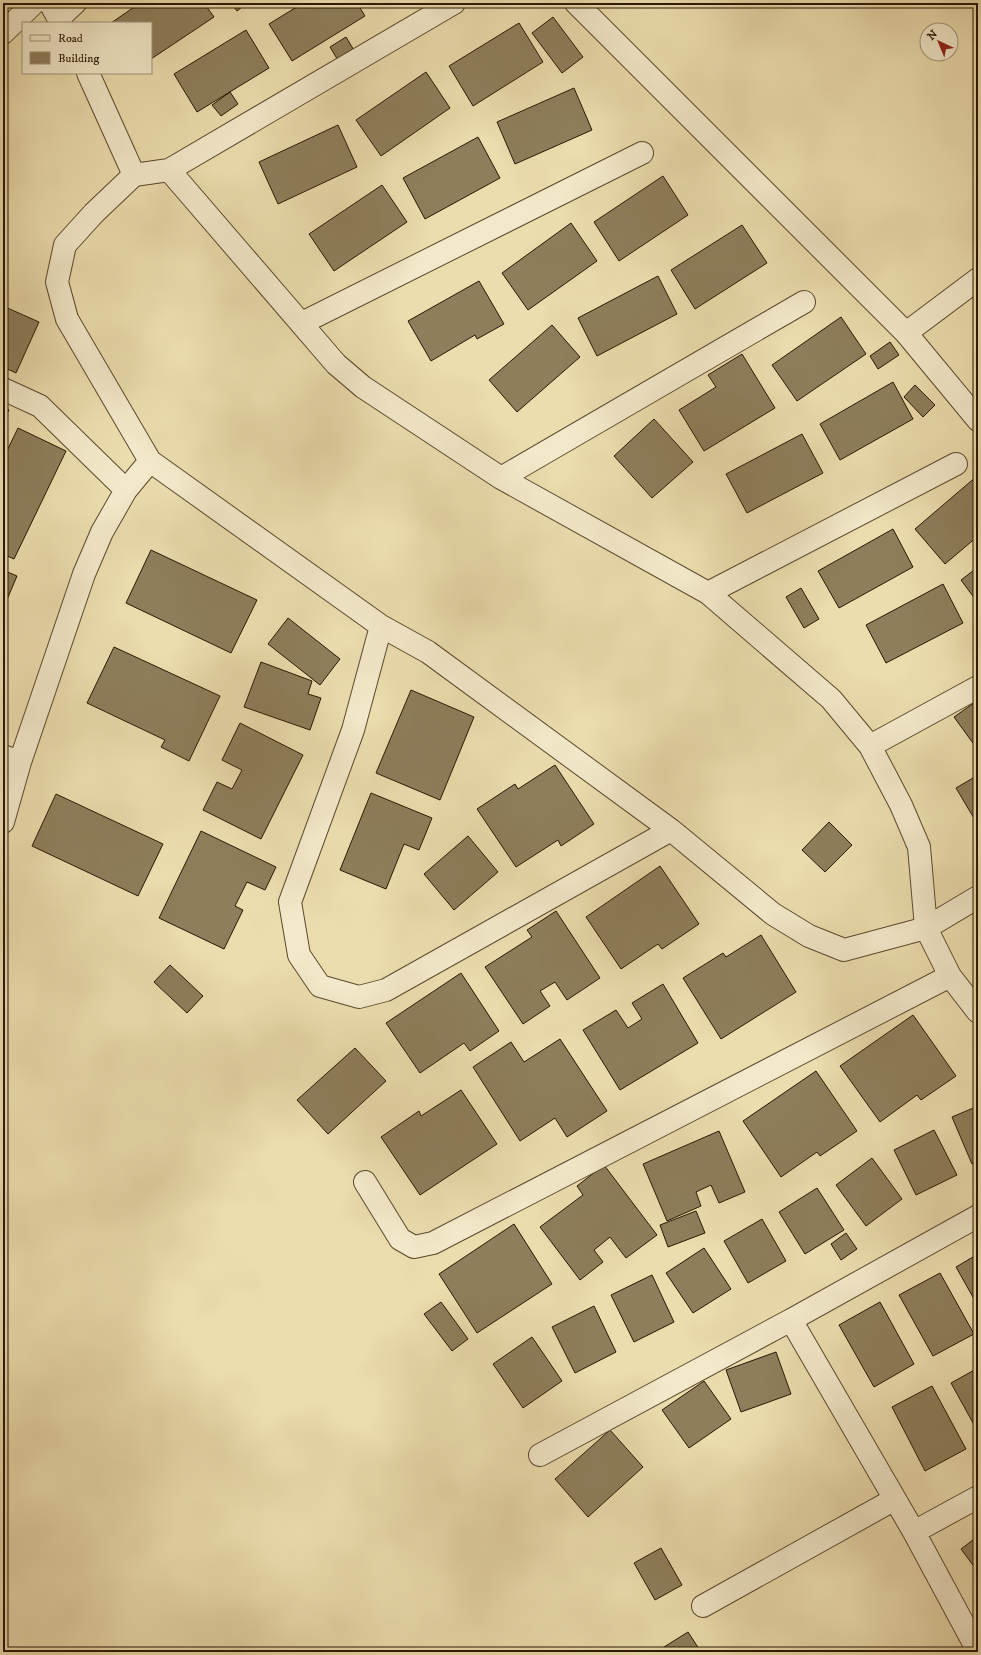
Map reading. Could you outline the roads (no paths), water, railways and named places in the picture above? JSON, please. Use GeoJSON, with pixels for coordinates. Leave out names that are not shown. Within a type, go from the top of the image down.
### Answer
{"type":"FeatureCollection","features":[{"type":"Feature","properties":{"kind":"street"},"geometry":{"type":"LineString","coordinates":[[3,33],[34,3]]}},
{"type":"Feature","properties":{"kind":"street"},"geometry":{"type":"LineString","coordinates":[[57,15],[75,3]]}},
{"type":"Feature","properties":{"kind":"street"},"geometry":{"type":"LineString","coordinates":[[454,3],[169,170],[134,175],[94,213],[65,245],[57,282],[67,319],[150,461],[381,626],[428,652],[670,830],[774,914],[809,936],[844,950],[926,928],[978,897]]}},
{"type":"Feature","properties":{"kind":"street"},"geometry":{"type":"LineString","coordinates":[[576,3],[906,332],[978,420]]}},
{"type":"Feature","properties":{"kind":"street"},"geometry":{"type":"LineString","coordinates":[[88,74],[134,175]]}},
{"type":"Feature","properties":{"kind":"street"},"geometry":{"type":"LineString","coordinates":[[302,323],[642,153]]}},
{"type":"Feature","properties":{"kind":"street"},"geometry":{"type":"LineString","coordinates":[[169,170],[336,364],[363,386],[501,478],[708,593],[831,700],[870,746],[901,805],[919,847],[926,928],[950,976],[978,1012]]}},
{"type":"Feature","properties":{"kind":"street"},"geometry":{"type":"LineString","coordinates":[[906,332],[978,279]]}},
{"type":"Feature","properties":{"kind":"street"},"geometry":{"type":"LineString","coordinates":[[501,478],[804,302]]}},
{"type":"Feature","properties":{"kind":"street"},"geometry":{"type":"LineString","coordinates":[[3,389],[40,406],[126,490]]}},
{"type":"Feature","properties":{"kind":"street"},"geometry":{"type":"LineString","coordinates":[[3,822],[12,759],[84,574],[102,532],[126,490],[150,461]]}},
{"type":"Feature","properties":{"kind":"street"},"geometry":{"type":"LineString","coordinates":[[708,593],[956,464]]}},
{"type":"Feature","properties":{"kind":"street"},"geometry":{"type":"LineString","coordinates":[[381,626],[353,730],[290,902],[299,955],[320,986],[359,998],[386,990],[670,830]]}},
{"type":"Feature","properties":{"kind":"street"},"geometry":{"type":"LineString","coordinates":[[870,746],[978,687]]}},
{"type":"Feature","properties":{"kind":"street"},"geometry":{"type":"LineString","coordinates":[[365,1182],[400,1239],[414,1247],[433,1243],[950,976]]}},
{"type":"Feature","properties":{"kind":"street"},"geometry":{"type":"LineString","coordinates":[[540,1455],[791,1320],[978,1216]]}},
{"type":"Feature","properties":{"kind":"street"},"geometry":{"type":"LineString","coordinates":[[791,1320],[914,1532],[978,1651]]}},
{"type":"Feature","properties":{"kind":"street"},"geometry":{"type":"LineString","coordinates":[[914,1532],[978,1496]]}},
{"type":"Feature","properties":{"kind":"street"},"geometry":{"type":"LineString","coordinates":[[703,1606],[895,1499]]}}]}
